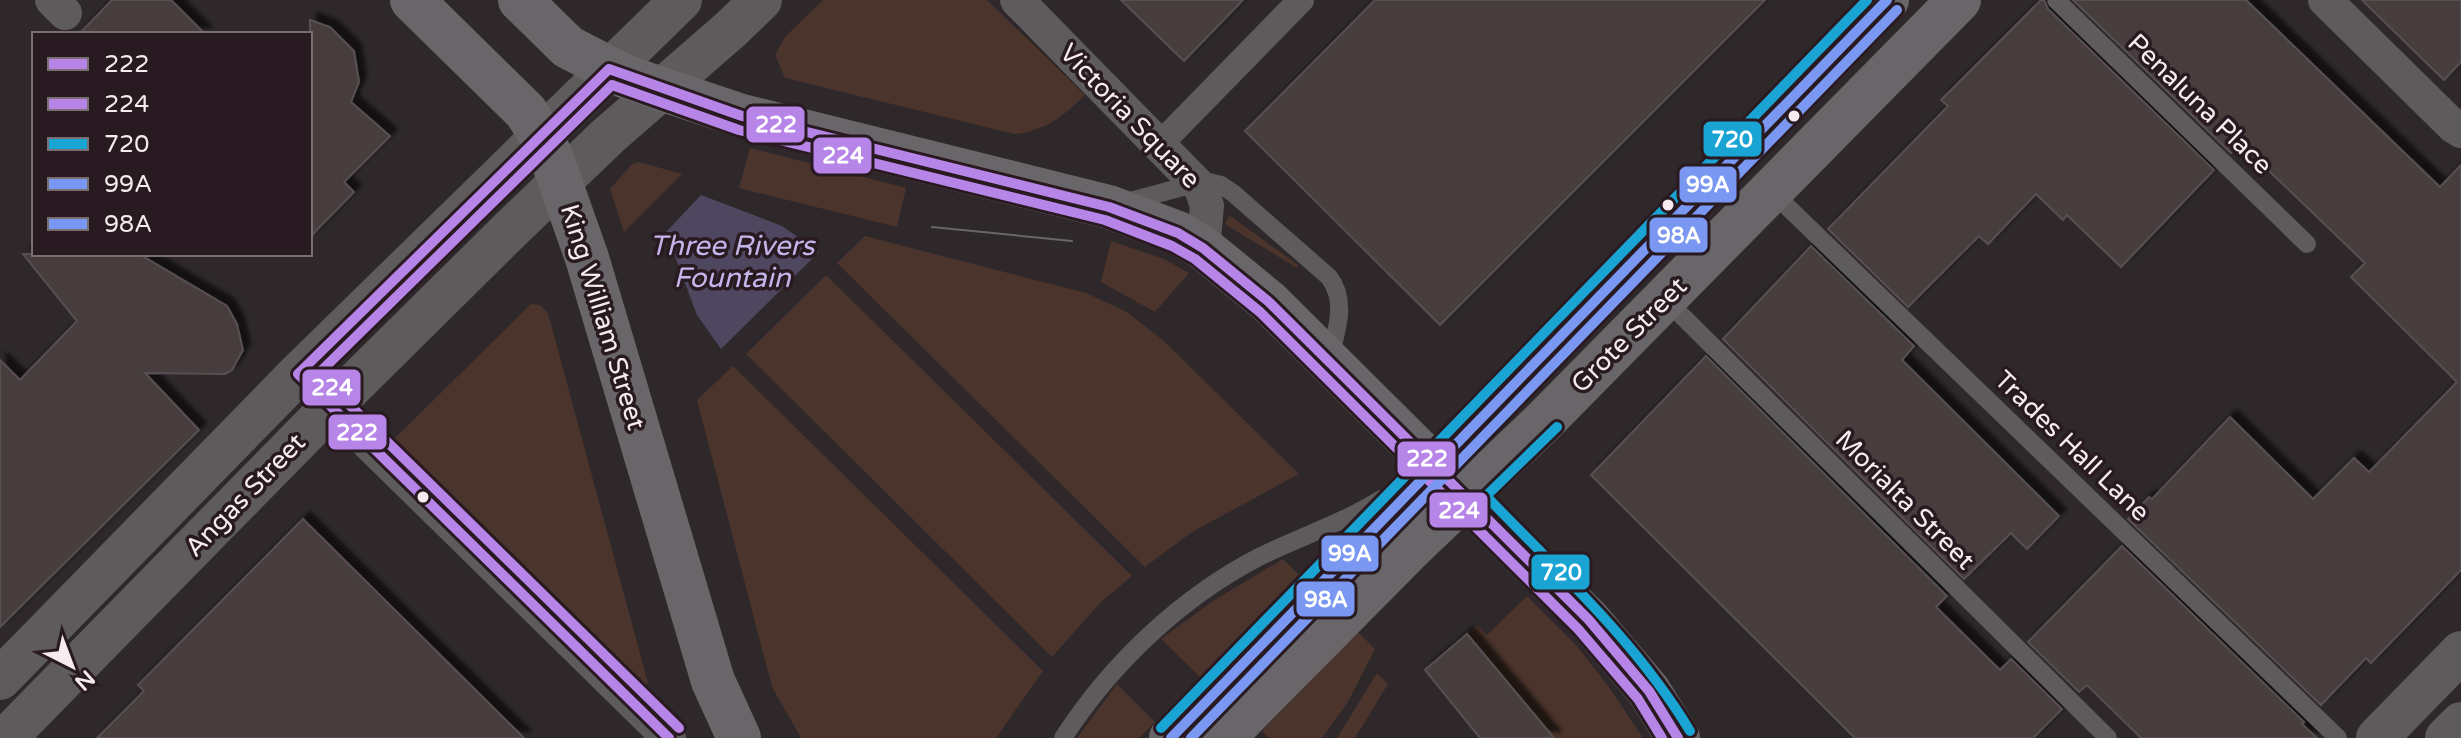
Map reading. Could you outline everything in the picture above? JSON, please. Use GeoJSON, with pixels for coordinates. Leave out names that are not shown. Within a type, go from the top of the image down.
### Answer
{"type":"FeatureCollection","features":[{"type":"Feature","properties":{"kind":"main road","name":"King William Street"},"geometry":{"type":"LineString","coordinates":[[412,0],[517,102],[541,136],[561,182],[587,258],[713,681],[739,738]]}},
{"type":"Feature","properties":{"kind":"main road"},"geometry":{"type":"LineString","coordinates":[[520,0],[568,47],[609,69]]}},
{"type":"Feature","properties":{"kind":"main road","name":"Grote Street"},"geometry":{"type":"LineString","coordinates":[[1434,465],[1887,0]]}},
{"type":"Feature","properties":{"kind":"main road","name":"Grote Street"},"geometry":{"type":"LineString","coordinates":[[1466,496],[1959,0]]}},
{"type":"Feature","properties":{"kind":"main road","name":"Victoria Square"},"geometry":{"type":"LineString","coordinates":[[609,69],[742,116],[1109,207],[1178,233],[1203,248],[1260,294],[1466,496],[1617,652],[1649,691],[1678,738]]}},
{"type":"Feature","properties":{"kind":"main road"},"geometry":{"type":"LineString","coordinates":[[1171,738],[1434,465]]}},
{"type":"Feature","properties":{"kind":"main road"},"geometry":{"type":"LineString","coordinates":[[1223,738],[1466,496]]}},
{"type":"Feature","properties":{"kind":"street","name":"Angas Street"},"geometry":{"type":"LineString","coordinates":[[0,679],[298,374],[681,0]]}},
{"type":"Feature","properties":{"kind":"street","name":"Angas Street"},"geometry":{"type":"LineString","coordinates":[[6,738],[331,407],[561,182],[761,0]]}},
{"type":"Feature","properties":{"kind":"street","name":"Victoria Square"},"geometry":{"type":"LineString","coordinates":[[1017,0],[1196,183],[1206,199],[1203,248]]}},
{"type":"Feature","properties":{"kind":"street"},"geometry":{"type":"LineString","coordinates":[[1169,135],[1301,0]]}},
{"type":"Feature","properties":{"kind":"street"},"geometry":{"type":"LineString","coordinates":[[2325,0],[2461,131]]}},
{"type":"Feature","properties":{"kind":"street"},"geometry":{"type":"LineString","coordinates":[[298,374],[669,738]]}},
{"type":"Feature","properties":{"kind":"street"},"geometry":{"type":"LineString","coordinates":[[2377,738],[2461,652]]}},
{"type":"Feature","properties":{"kind":"street"},"geometry":{"type":"LineString","coordinates":[[2446,738],[2461,723]]}},
{"type":"Feature","properties":{"kind":"lane","name":"Penaluna Place"},"geometry":{"type":"LineString","coordinates":[[2056,0],[2307,244]]}},
{"type":"Feature","properties":{"kind":"lane"},"geometry":{"type":"LineString","coordinates":[[1109,207],[1196,183],[1213,182],[1233,193],[1336,285],[1340,309],[1328,361]]}},
{"type":"Feature","properties":{"kind":"lane","name":"Trades Hall Lane"},"geometry":{"type":"LineString","coordinates":[[1771,191],[2338,738]]}},
{"type":"Feature","properties":{"kind":"lane","name":"Morialta Street"},"geometry":{"type":"LineString","coordinates":[[1665,299],[2108,738]]}},
{"type":"Feature","properties":{"kind":"lane"},"geometry":{"type":"LineString","coordinates":[[1063,738],[1080,711],[1122,662],[1180,610],[1256,559],[1369,506],[1434,465]]}},
{"type":"Feature","properties":{"kind":"shaded area"},"geometry":{"type":"Polygon","coordinates":[[[823,0],[987,0],[1085,95],[1053,121],[1036,130],[1015,134],[785,78],[775,55],[785,37],[823,0]]]}},
{"type":"Feature","properties":{"kind":"shaded area"},"geometry":{"type":"Polygon","coordinates":[[[750,148],[906,188],[897,227],[739,188],[750,148]]]}},
{"type":"Feature","properties":{"kind":"shaded area"},"geometry":{"type":"Polygon","coordinates":[[[639,162],[682,174],[624,232],[610,189],[632,164],[639,162]]]}},
{"type":"Feature","properties":{"kind":"shaded area"},"geometry":{"type":"Polygon","coordinates":[[[1229,215],[1298,265],[1297,268],[1225,224],[1229,215]]]}},
{"type":"Feature","properties":{"kind":"shaded area"},"geometry":{"type":"Polygon","coordinates":[[[865,236],[1086,293],[1127,312],[1164,341],[1299,474],[1192,532],[1145,567],[837,263],[865,236]]]}},
{"type":"Feature","properties":{"kind":"shaded area"},"geometry":{"type":"Polygon","coordinates":[[[1111,241],[1164,259],[1189,273],[1155,312],[1101,282],[1111,241]]]}},
{"type":"Feature","properties":{"kind":"shaded area"},"geometry":{"type":"Polygon","coordinates":[[[826,275],[1132,576],[1101,602],[1052,657],[746,354],[826,275]]]}},
{"type":"Feature","properties":{"kind":"shaded area"},"geometry":{"type":"Polygon","coordinates":[[[531,304],[540,305],[548,313],[648,683],[642,690],[402,459],[392,441],[531,304]]]}},
{"type":"Feature","properties":{"kind":"shaded area"},"geometry":{"type":"Polygon","coordinates":[[[733,366],[1043,671],[996,738],[801,738],[772,687],[697,400],[733,366]]]}},
{"type":"Feature","properties":{"kind":"shaded area"},"geometry":{"type":"Polygon","coordinates":[[[1283,559],[1300,576],[1200,677],[1161,639],[1213,601],[1283,559]]]}},
{"type":"Feature","properties":{"kind":"shaded area"},"geometry":{"type":"Polygon","coordinates":[[[1527,596],[1576,645],[1643,738],[1554,738],[1467,634],[1477,625],[1487,635],[1527,596]]]}},
{"type":"Feature","properties":{"kind":"shaded area"},"geometry":{"type":"Polygon","coordinates":[[[1358,632],[1375,649],[1348,702],[1322,738],[1269,738],[1262,731],[1358,632]]]}},
{"type":"Feature","properties":{"kind":"shaded area"},"geometry":{"type":"Polygon","coordinates":[[[1377,673],[1388,684],[1355,738],[1337,738],[1377,673]]]}},
{"type":"Feature","properties":{"kind":"shaded area"},"geometry":{"type":"Polygon","coordinates":[[[1117,684],[1155,722],[1139,738],[1077,738],[1117,684]]]}},
{"type":"Feature","properties":{"kind":"water","name":"Three Rivers Fountain"},"geometry":{"type":"Polygon","coordinates":[[[701,195],[782,226],[819,252],[721,349],[697,315],[666,232],[701,195]]]}},
{"type":"Feature","properties":{"kind":"building"},"geometry":{"type":"Polygon","coordinates":[[[112,0],[171,0],[203,32],[81,32],[112,0]]]}},
{"type":"Feature","properties":{"kind":"building"},"geometry":{"type":"Polygon","coordinates":[[[1121,0],[1243,0],[1184,61],[1121,0]]]}},
{"type":"Feature","properties":{"kind":"building"},"geometry":{"type":"Polygon","coordinates":[[[1375,0],[1765,0],[1440,325],[1245,131],[1375,0]]]}},
{"type":"Feature","properties":{"kind":"building"},"geometry":{"type":"Polygon","coordinates":[[[2041,0],[2214,170],[2121,267],[2067,215],[2063,220],[2036,194],[1988,244],[1979,236],[1908,307],[1828,229],[1948,106],[1941,100],[2041,0]]]}},
{"type":"Feature","properties":{"kind":"building"},"geometry":{"type":"Polygon","coordinates":[[[2073,0],[2246,0],[2440,187],[2461,165],[2461,570],[2371,663],[2366,658],[2321,705],[2128,519],[2149,497],[2152,499],[2230,417],[2313,499],[2354,458],[2369,472],[2457,382],[2351,277],[2365,263],[2240,143],[2231,153],[2073,0]]]}},
{"type":"Feature","properties":{"kind":"building"},"geometry":{"type":"Polygon","coordinates":[[[2362,0],[2461,0],[2461,62],[2444,80],[2362,0]]]}},
{"type":"Feature","properties":{"kind":"building"},"geometry":{"type":"Polygon","coordinates":[[[310,20],[330,27],[354,51],[359,82],[351,102],[390,136],[344,182],[354,192],[312,235],[312,32],[310,20]]]}},
{"type":"Feature","properties":{"kind":"building"},"geometry":{"type":"Polygon","coordinates":[[[1811,246],[1914,346],[1902,360],[2059,516],[2027,549],[2011,533],[1964,579],[1723,339],[1811,246]]]}},
{"type":"Feature","properties":{"kind":"building"},"geometry":{"type":"Polygon","coordinates":[[[23,254],[142,256],[227,306],[237,324],[243,350],[232,370],[225,374],[145,373],[199,430],[0,627],[0,360],[20,380],[77,321],[23,254]]]}},
{"type":"Feature","properties":{"kind":"building"},"geometry":{"type":"Polygon","coordinates":[[[1706,356],[1947,596],[1936,607],[2000,670],[2011,659],[2062,709],[2033,738],[1855,738],[1591,475],[1706,356]]]}},
{"type":"Feature","properties":{"kind":"building"},"geometry":{"type":"Polygon","coordinates":[[[303,519],[524,738],[97,738],[144,691],[138,685],[303,519]]]}},
{"type":"Feature","properties":{"kind":"building"},"geometry":{"type":"Polygon","coordinates":[[[2122,546],[2317,738],[2141,738],[2087,685],[2079,692],[2028,642],[2122,546]]]}},
{"type":"Feature","properties":{"kind":"building"},"geometry":{"type":"Polygon","coordinates":[[[1467,634],[1554,738],[1480,738],[1425,670],[1467,634]]]}},
{"type":"Feature","properties":{"kind":"tram line"},"geometry":{"type":"LineString","coordinates":[[932,227],[1072,241]]}},
{"type":"Feature","properties":{"kind":"transit line","name":"720"},"geometry":{"type":"LineString","coordinates":[[1161,728],[1867,0]]}},
{"type":"Feature","properties":{"kind":"transit line","name":"99A"},"geometry":{"type":"LineString","coordinates":[[1171,738],[1887,0]]}},
{"type":"Feature","properties":{"kind":"transit line","name":"98A"},"geometry":{"type":"LineString","coordinates":[[1191,738],[1897,10]]}},
{"type":"Feature","properties":{"kind":"transit line","name":"222"},"geometry":{"type":"LineString","coordinates":[[669,738],[298,374],[609,69],[742,116],[1109,207],[1178,233],[1203,248],[1269,302],[1588,619],[1649,691],[1678,738]]}},
{"type":"Feature","properties":{"kind":"transit line","name":"224"},"geometry":{"type":"LineString","coordinates":[[679,728],[318,374],[612,85],[739,130],[1105,220],[1172,246],[1195,259],[1260,312],[1578,629],[1638,699],[1662,738]]}},
{"type":"Feature","properties":{"kind":"transit line","name":"720"},"geometry":{"type":"LineString","coordinates":[[1557,427],[1486,496],[1621,637],[1690,731]]}}]}
